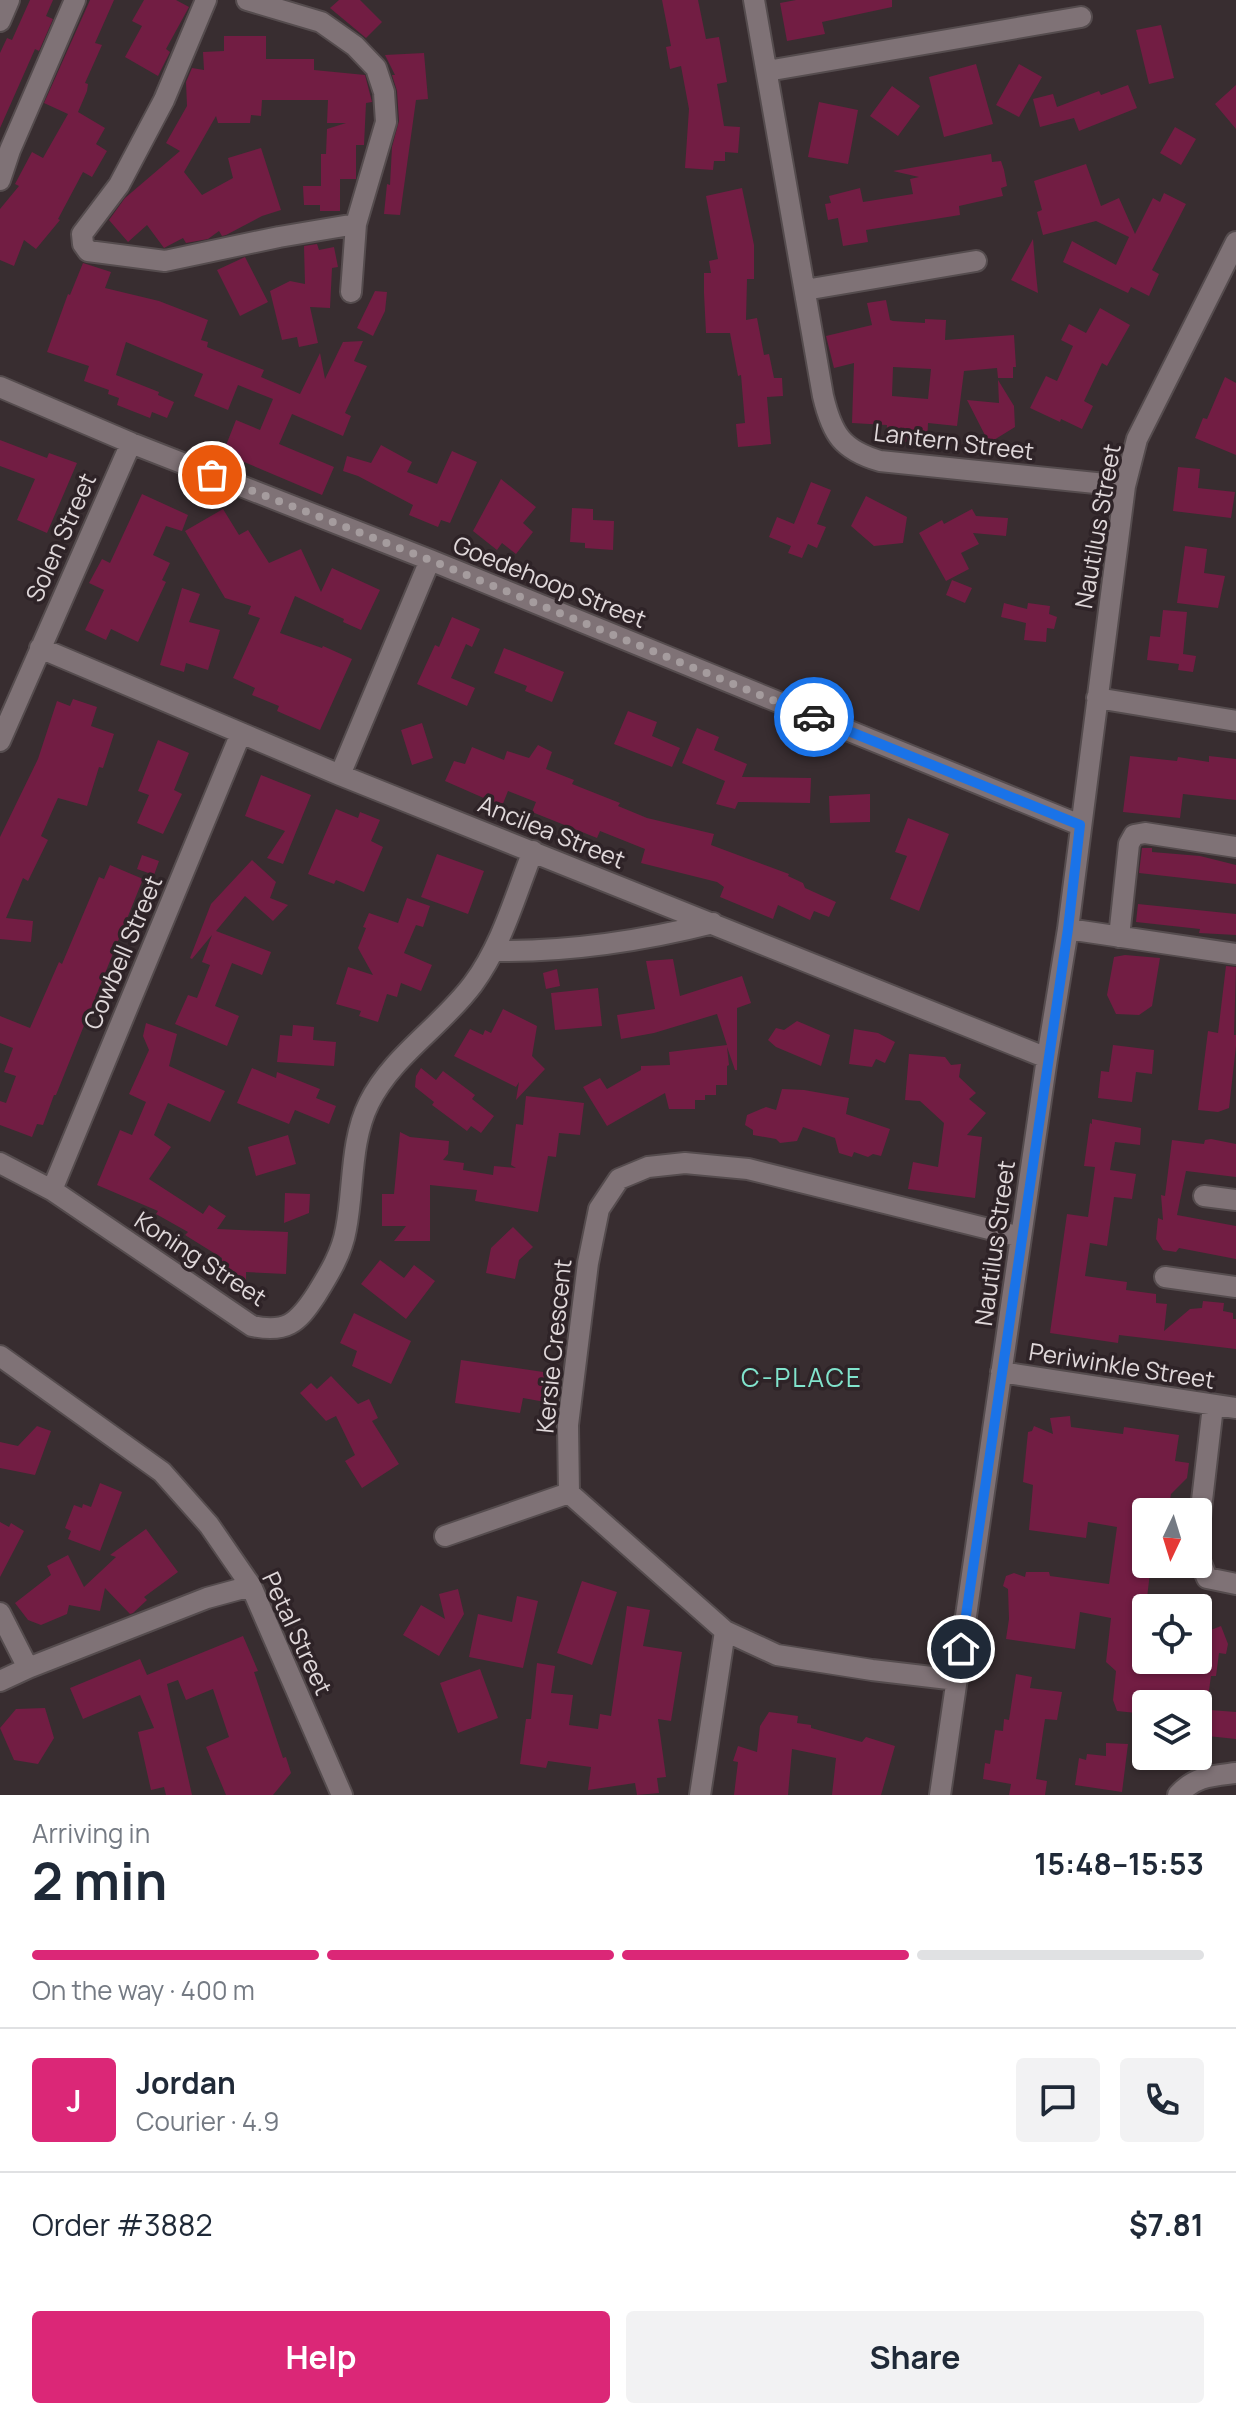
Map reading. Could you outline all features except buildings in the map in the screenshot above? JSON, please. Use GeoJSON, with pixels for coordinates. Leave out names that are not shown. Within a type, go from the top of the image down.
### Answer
{"type":"FeatureCollection","features":[{"type":"Feature","properties":{"kind":"street"},"geometry":{"type":"LineString","coordinates":[[0,21],[9,0]]}},
{"type":"Feature","properties":{"kind":"street"},"geometry":{"type":"LineString","coordinates":[[0,180],[75,0]]}},
{"type":"Feature","properties":{"kind":"street"},"geometry":{"type":"LineString","coordinates":[[206,0],[164,100],[119,185],[82,234],[83,244],[88,251],[165,261],[356,224]]}},
{"type":"Feature","properties":{"kind":"street"},"geometry":{"type":"LineString","coordinates":[[247,0],[321,22],[355,46],[376,68],[384,92],[386,122],[356,224],[351,292]]}},
{"type":"Feature","properties":{"kind":"street","name":"Lantern Street"},"geometry":{"type":"LineString","coordinates":[[754,0],[830,423],[840,440],[860,456],[880,461],[1125,486]]}},
{"type":"Feature","properties":{"kind":"street"},"geometry":{"type":"LineString","coordinates":[[767,71],[1081,17]]}},
{"type":"Feature","properties":{"kind":"street","name":"Nautilus Street"},"geometry":{"type":"LineString","coordinates":[[940,1795],[1068,929],[1125,486],[1137,439],[1227,284],[1236,242]]}},
{"type":"Feature","properties":{"kind":"street"},"geometry":{"type":"LineString","coordinates":[[805,290],[976,261]]}},
{"type":"Feature","properties":{"kind":"street","name":"Goedehoop Street"},"geometry":{"type":"LineString","coordinates":[[0,387],[131,443],[430,560],[1080,825]]}},
{"type":"Feature","properties":{"kind":"street","name":"Solen Street"},"geometry":{"type":"LineString","coordinates":[[0,741],[131,443]]}},
{"type":"Feature","properties":{"kind":"street"},"geometry":{"type":"LineString","coordinates":[[340,775],[430,560]]}},
{"type":"Feature","properties":{"kind":"street","name":"Ancilea Street"},"geometry":{"type":"LineString","coordinates":[[40,648],[340,775],[1047,1058]]}},
{"type":"Feature","properties":{"kind":"street"},"geometry":{"type":"LineString","coordinates":[[1097,698],[1236,721]]}},
{"type":"Feature","properties":{"kind":"street","name":"Cowbell Street"},"geometry":{"type":"LineString","coordinates":[[52,1190],[241,733]]}},
{"type":"Feature","properties":{"kind":"street"},"geometry":{"type":"LineString","coordinates":[[1119,937],[1129,844],[1134,835],[1145,833],[1236,847]]}},
{"type":"Feature","properties":{"kind":"street","name":"Koning Street"},"geometry":{"type":"LineString","coordinates":[[0,1163],[52,1190],[252,1326],[268,1329],[288,1327],[308,1308],[332,1269],[346,1232],[358,1135],[369,1103],[391,1072],[472,986],[494,951],[533,851]]}},
{"type":"Feature","properties":{"kind":"street"},"geometry":{"type":"LineString","coordinates":[[494,951],[529,952],[658,937],[713,923]]}},
{"type":"Feature","properties":{"kind":"street"},"geometry":{"type":"LineString","coordinates":[[1068,929],[1236,954]]}},
{"type":"Feature","properties":{"kind":"street","name":"Kersie Crescent"},"geometry":{"type":"LineString","coordinates":[[569,1493],[568,1425],[588,1263],[599,1209],[619,1179],[648,1167],[685,1163],[748,1169],[1021,1237]]}},
{"type":"Feature","properties":{"kind":"street"},"geometry":{"type":"LineString","coordinates":[[1204,1196],[1236,1200]]}},
{"type":"Feature","properties":{"kind":"street"},"geometry":{"type":"LineString","coordinates":[[1165,1277],[1236,1287]]}},
{"type":"Feature","properties":{"kind":"street","name":"Petal Street"},"geometry":{"type":"LineString","coordinates":[[0,1356],[162,1472],[209,1525],[251,1586],[342,1795]]}},
{"type":"Feature","properties":{"kind":"street","name":"Periwinkle Street"},"geometry":{"type":"LineString","coordinates":[[1001,1372],[1236,1408]]}},
{"type":"Feature","properties":{"kind":"street"},"geometry":{"type":"LineString","coordinates":[[1202,1498],[1213,1406]]}},
{"type":"Feature","properties":{"kind":"street"},"geometry":{"type":"LineString","coordinates":[[445,1536],[569,1493],[725,1631],[777,1655],[957,1680]]}},
{"type":"Feature","properties":{"kind":"street"},"geometry":{"type":"LineString","coordinates":[[1207,1578],[1236,1584]]}},
{"type":"Feature","properties":{"kind":"street"},"geometry":{"type":"LineString","coordinates":[[0,1681],[207,1598],[251,1586]]}},
{"type":"Feature","properties":{"kind":"street"},"geometry":{"type":"LineString","coordinates":[[0,1613],[28,1668]]}},
{"type":"Feature","properties":{"kind":"street"},"geometry":{"type":"LineString","coordinates":[[700,1795],[725,1631]]}},
{"type":"Feature","properties":{"kind":"street"},"geometry":{"type":"LineString","coordinates":[[1178,1795],[1190,1782],[1207,1776],[1236,1773]]}},
{"type":"Feature","properties":{"kind":"way so far"},"geometry":{"type":"LineString","coordinates":[[212,475],[430,560],[814,717]]}},
{"type":"Feature","properties":{"kind":"district","name":"C-PLACE"},"geometry":{"type":"Point","coordinates":[802,1377]}},
{"type":"Feature","properties":{"kind":"route"},"geometry":{"type":"LineString","coordinates":[[814,717],[1080,825],[1068,929],[961,1649]]}}]}
